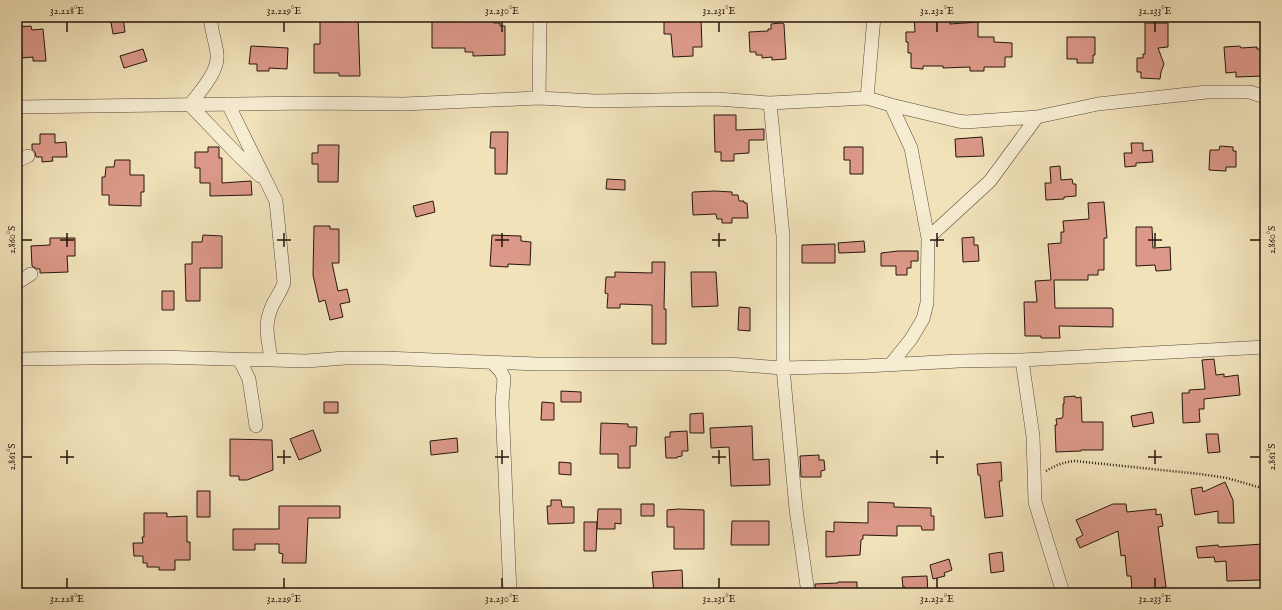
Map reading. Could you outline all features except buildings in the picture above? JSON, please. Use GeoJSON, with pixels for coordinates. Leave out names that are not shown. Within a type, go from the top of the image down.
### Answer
{"type":"FeatureCollection","features":[{"type":"Feature","properties":{"kind":"street"},"geometry":{"type":"LineString","coordinates":[[190,105],[211,75],[217,62],[211,17]]}},
{"type":"Feature","properties":{"kind":"street"},"geometry":{"type":"LineString","coordinates":[[539,98],[540,17]]}},
{"type":"Feature","properties":{"kind":"street"},"geometry":{"type":"LineString","coordinates":[[867,98],[874,17]]}},
{"type":"Feature","properties":{"kind":"street"},"geometry":{"type":"LineString","coordinates":[[17,107],[228,104],[404,104],[539,98],[595,101],[717,99],[770,103],[867,98],[958,121],[986,121],[1037,117],[1098,104],[1207,92],[1250,92],[1264,94]]}},
{"type":"Feature","properties":{"kind":"street"},"geometry":{"type":"LineString","coordinates":[[770,103],[783,236],[783,368],[796,509],[808,593]]}},
{"type":"Feature","properties":{"kind":"street"},"geometry":{"type":"LineString","coordinates":[[228,104],[276,201],[284,282],[283,289],[270,311],[266,324],[271,359]]}},
{"type":"Feature","properties":{"kind":"street"},"geometry":{"type":"LineString","coordinates":[[190,105],[238,155],[267,182]]}},
{"type":"Feature","properties":{"kind":"street"},"geometry":{"type":"LineString","coordinates":[[891,105],[911,148],[928,238],[927,303],[923,318],[911,339],[891,364]]}},
{"type":"Feature","properties":{"kind":"street"},"geometry":{"type":"LineString","coordinates":[[928,238],[990,181],[1037,117]]}},
{"type":"Feature","properties":{"kind":"street"},"geometry":{"type":"LineString","coordinates":[[17,283],[31,274]]}},
{"type":"Feature","properties":{"kind":"street"},"geometry":{"type":"LineString","coordinates":[[17,359],[151,358],[271,359],[306,361],[345,358],[384,358],[598,365],[728,364],[783,368],[1022,360],[1265,347]]}},
{"type":"Feature","properties":{"kind":"street"},"geometry":{"type":"LineString","coordinates":[[239,359],[249,379],[256,426]]}},
{"type":"Feature","properties":{"kind":"street"},"geometry":{"type":"LineString","coordinates":[[1022,360],[1033,436],[1035,502],[1063,593]]}},
{"type":"Feature","properties":{"kind":"street"},"geometry":{"type":"LineString","coordinates":[[492,362],[504,378],[502,403],[510,593]]}},
{"type":"Feature","properties":{"kind":"path"},"geometry":{"type":"LineString","coordinates":[[1035,478],[1055,465],[1075,461],[1200,474],[1227,478],[1265,489]]}}]}
